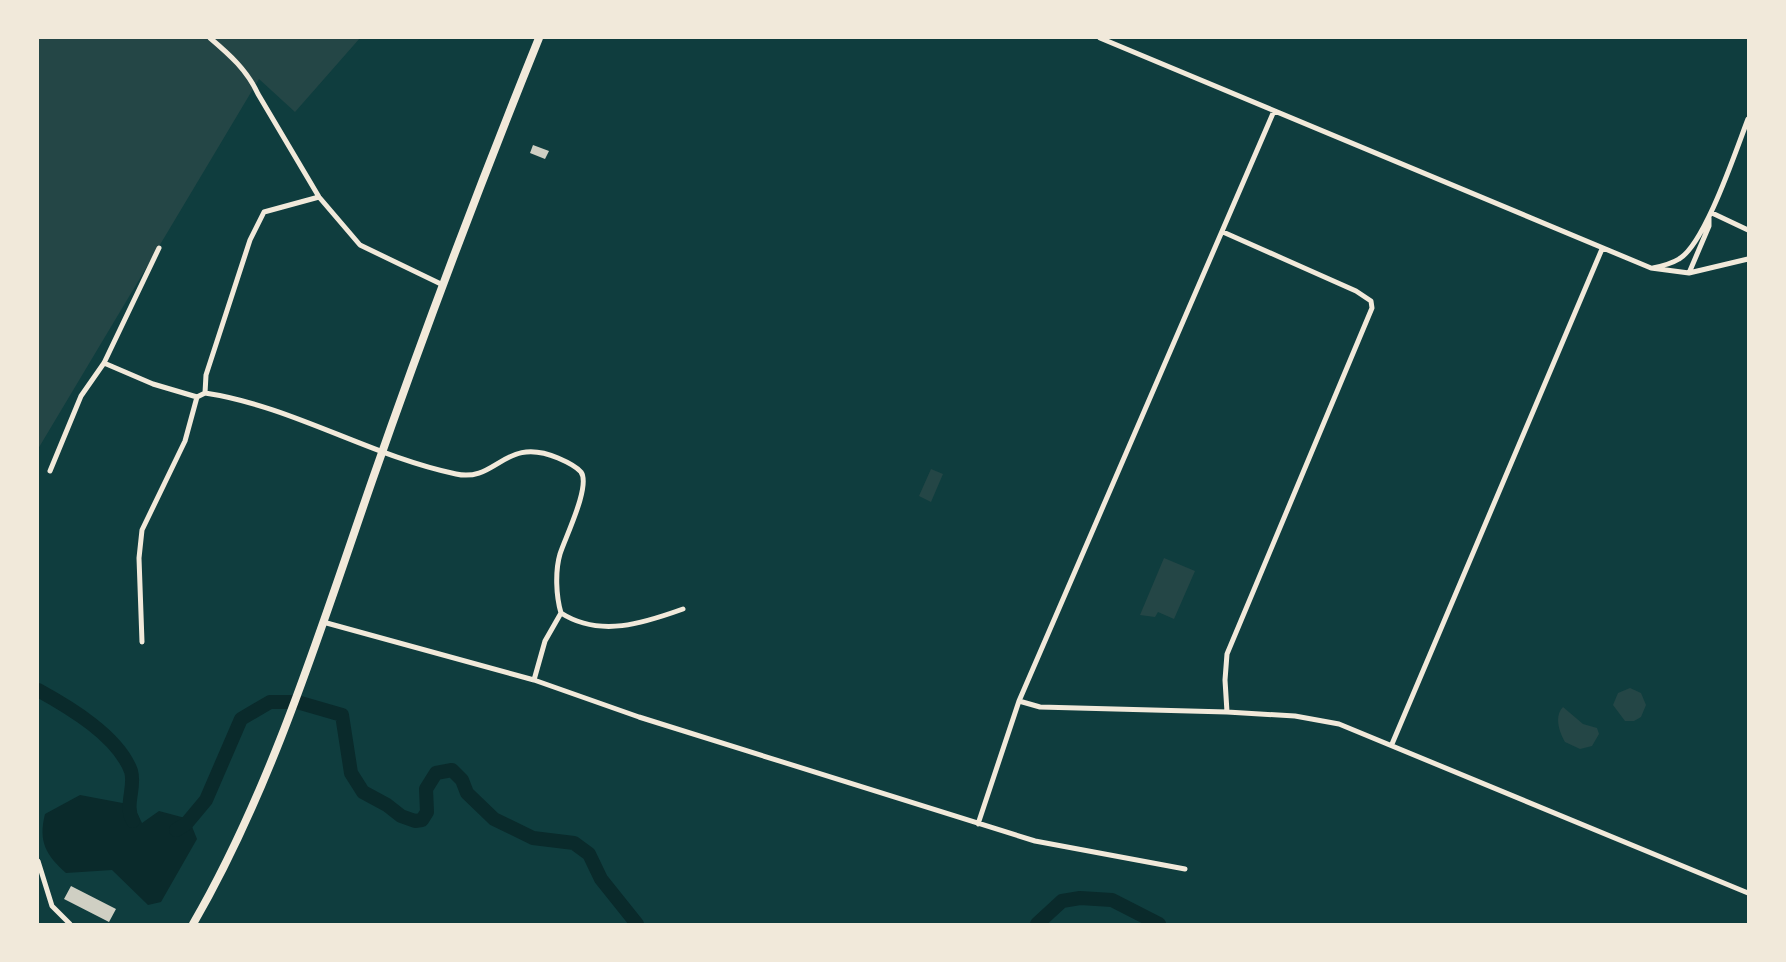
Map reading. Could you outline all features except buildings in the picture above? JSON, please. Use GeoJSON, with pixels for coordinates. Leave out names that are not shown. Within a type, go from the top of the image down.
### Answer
{"type":"FeatureCollection","features":[{"type":"Feature","properties":{"kind":"main road"},"geometry":{"type":"LineString","coordinates":[[193,924],[214,887],[256,798],[323,622],[443,285],[539,38]]}},
{"type":"Feature","properties":{"kind":"street"},"geometry":{"type":"LineString","coordinates":[[210,38],[236,60],[251,78],[258,94],[319,197],[360,245],[443,285]]}},
{"type":"Feature","properties":{"kind":"street"},"geometry":{"type":"LineString","coordinates":[[1100,38],[1651,268],[1689,273],[1749,260]]}},
{"type":"Feature","properties":{"kind":"street"},"geometry":{"type":"LineString","coordinates":[[978,824],[1019,701],[1274,111]]}},
{"type":"Feature","properties":{"kind":"street"},"geometry":{"type":"LineString","coordinates":[[1651,268],[1680,259],[1692,246],[1710,215],[1749,119]]}},
{"type":"Feature","properties":{"kind":"street"},"geometry":{"type":"LineString","coordinates":[[205,393],[206,375],[250,240],[264,212],[319,197]]}},
{"type":"Feature","properties":{"kind":"street"},"geometry":{"type":"LineString","coordinates":[[1710,215],[1749,230]]}},
{"type":"Feature","properties":{"kind":"street"},"geometry":{"type":"LineString","coordinates":[[1689,273],[1709,226],[1710,215]]}},
{"type":"Feature","properties":{"kind":"street"},"geometry":{"type":"LineString","coordinates":[[1222,232],[1356,291],[1371,301],[1372,308],[1227,654],[1225,680],[1227,712]]}},
{"type":"Feature","properties":{"kind":"street"},"geometry":{"type":"LineString","coordinates":[[50,471],[81,396],[104,363],[159,248]]}},
{"type":"Feature","properties":{"kind":"street"},"geometry":{"type":"LineString","coordinates":[[1392,744],[1602,249]]}},
{"type":"Feature","properties":{"kind":"street"},"geometry":{"type":"LineString","coordinates":[[1678,272],[1680,259]]}},
{"type":"Feature","properties":{"kind":"street"},"geometry":{"type":"LineString","coordinates":[[104,363],[153,384],[197,397],[205,393],[265,408],[382,451],[461,475],[478,474],[525,450],[544,452],[580,471],[583,486],[560,556],[558,589],[561,613],[545,641],[534,680]]}},
{"type":"Feature","properties":{"kind":"street"},"geometry":{"type":"LineString","coordinates":[[142,642],[139,558],[142,530],[185,441],[197,397]]}},
{"type":"Feature","properties":{"kind":"street"},"geometry":{"type":"LineString","coordinates":[[561,613],[610,628],[641,623],[683,609]]}},
{"type":"Feature","properties":{"kind":"street"},"geometry":{"type":"LineString","coordinates":[[323,622],[534,680],[639,717],[1035,841],[1185,868]]}},
{"type":"Feature","properties":{"kind":"street"},"geometry":{"type":"LineString","coordinates":[[1019,701],[1040,706],[1227,712],[1321,720],[1358,730],[1749,893]]}},
{"type":"Feature","properties":{"kind":"street"},"geometry":{"type":"LineString","coordinates":[[38,861],[52,906],[70,924]]}},
{"type":"Feature","properties":{"kind":"shaded area"},"geometry":{"type":"Polygon","coordinates":[[[38,38],[360,38],[295,112],[259,79],[38,449],[38,38]]]}},
{"type":"Feature","properties":{"kind":"shaded area"},"geometry":{"type":"Polygon","coordinates":[[[931,469],[943,474],[931,502],[919,496],[931,469]]]}},
{"type":"Feature","properties":{"kind":"shaded area"},"geometry":{"type":"Polygon","coordinates":[[[1164,558],[1195,571],[1174,619],[1158,612],[1155,617],[1140,615],[1164,558]]]}},
{"type":"Feature","properties":{"kind":"shaded area"},"geometry":{"type":"Polygon","coordinates":[[[1630,688],[1641,693],[1646,705],[1641,717],[1634,721],[1625,721],[1613,705],[1618,693],[1630,688]]]}},
{"type":"Feature","properties":{"kind":"shaded area"},"geometry":{"type":"Polygon","coordinates":[[[1563,707],[1583,724],[1597,728],[1599,734],[1592,746],[1580,749],[1565,742],[1559,729],[1558,719],[1563,707]]]}},
{"type":"Feature","properties":{"kind":"shaded area"},"geometry":{"type":"Polygon","coordinates":[[[80,795],[133,805],[142,823],[159,811],[189,819],[197,839],[161,902],[148,905],[112,870],[66,873],[53,860],[43,840],[45,814],[80,795]]]}},
{"type":"Feature","properties":{"kind":"waterway"},"geometry":{"type":"LineString","coordinates":[[38,690],[64,705],[104,734],[125,758],[132,777],[130,809],[133,821]]}},
{"type":"Feature","properties":{"kind":"waterway"},"geometry":{"type":"LineString","coordinates":[[176,830],[186,824],[206,800],[241,719],[270,702],[297,702],[342,715],[351,773],[363,792],[387,805],[401,816],[415,821],[422,820],[427,812],[426,789],[436,773],[452,770],[462,780],[467,793],[494,819],[533,838],[574,843],[589,854],[601,879],[637,924]]}},
{"type":"Feature","properties":{"kind":"waterway"},"geometry":{"type":"LineString","coordinates":[[1037,924],[1062,901],[1080,898],[1112,900],[1159,924]]}}]}
